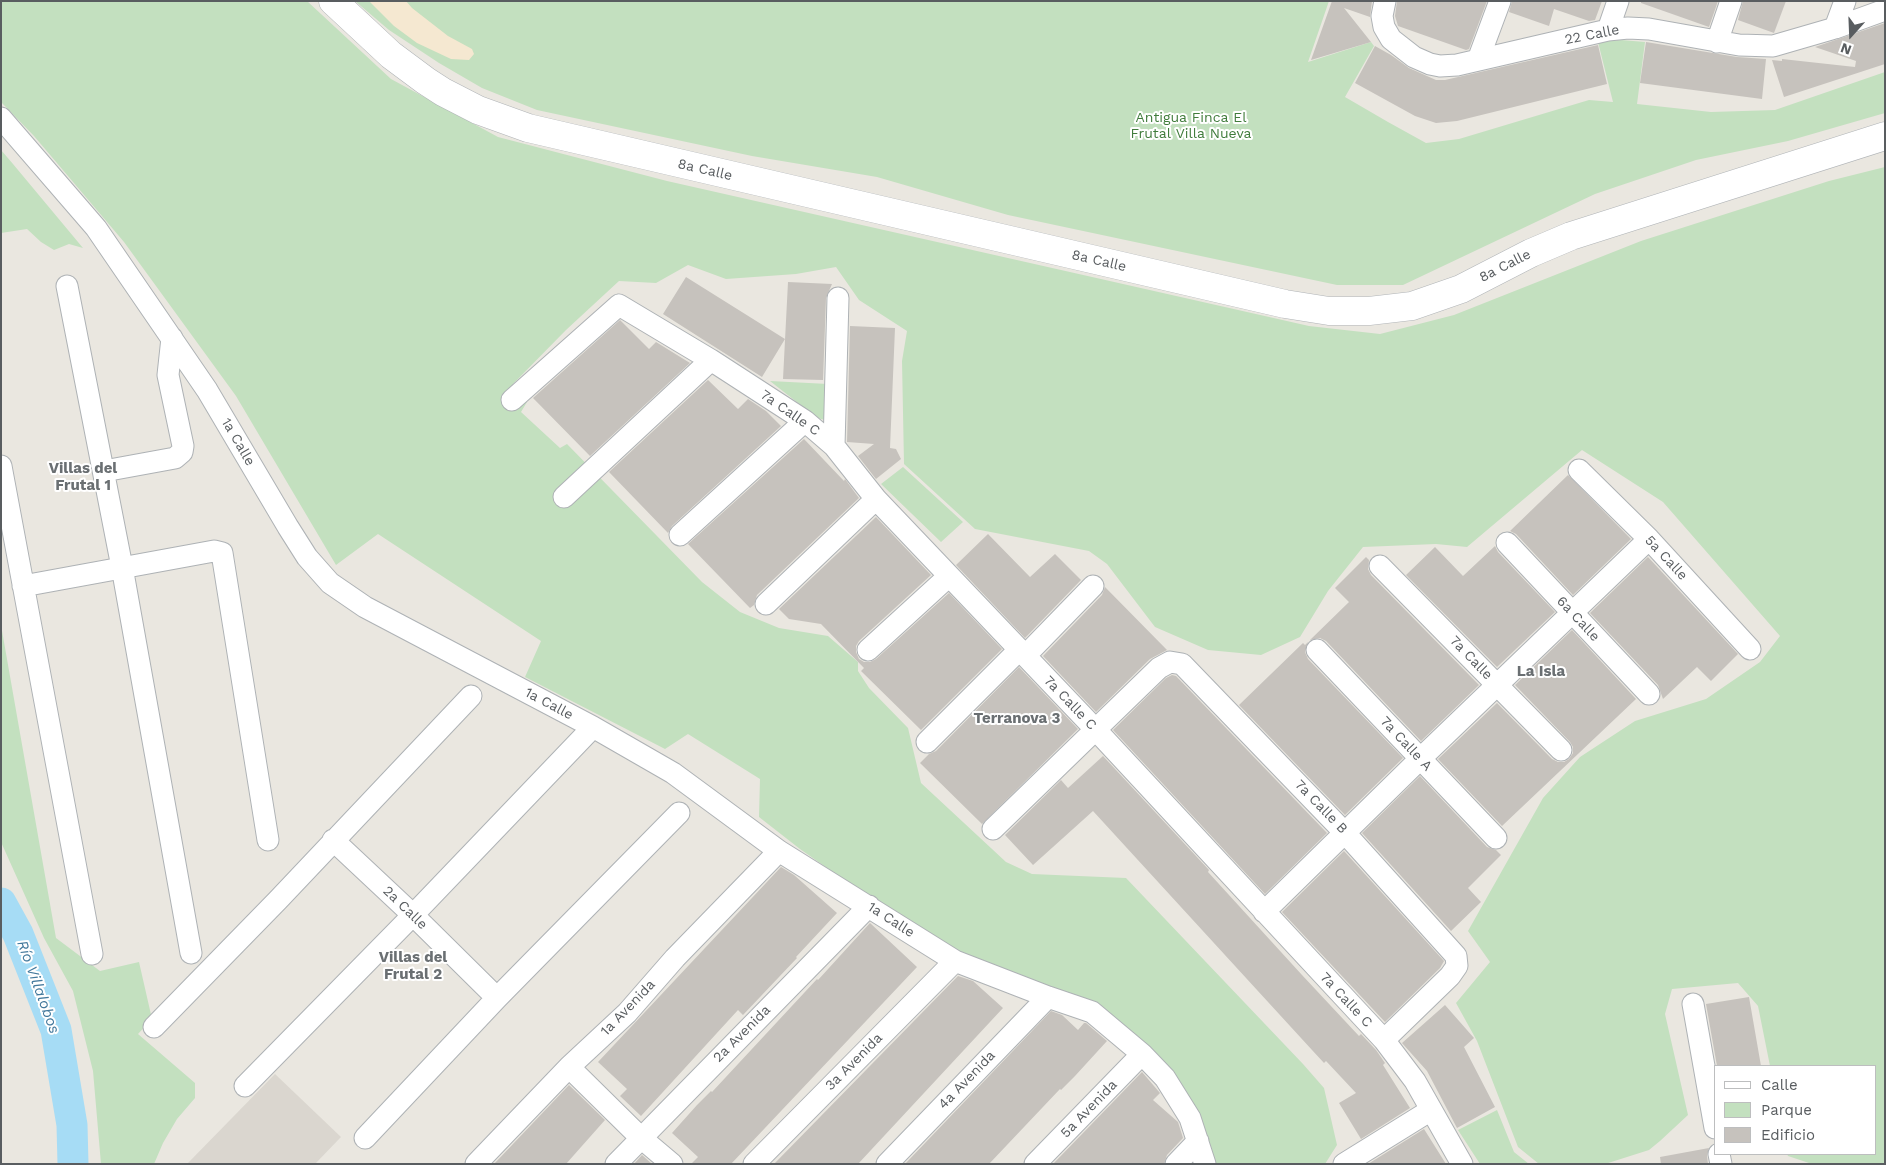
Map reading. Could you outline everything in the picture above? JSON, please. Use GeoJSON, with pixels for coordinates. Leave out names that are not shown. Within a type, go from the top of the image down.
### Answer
{"type":"FeatureCollection","features":[{"type":"Feature","properties":{"kind":"main road","name":"8a Calle"},"geometry":{"type":"LineString","coordinates":[[334,1],[390,55],[426,81],[478,110],[528,128],[1275,302],[1329,311],[1369,312],[1412,306],[1461,288],[1531,253],[1571,236],[1885,136]]}},
{"type":"Feature","properties":{"kind":"street"},"geometry":{"type":"LineString","coordinates":[[1478,60],[1500,1]]}},
{"type":"Feature","properties":{"kind":"street"},"geometry":{"type":"LineString","coordinates":[[1608,30],[1618,1]]}},
{"type":"Feature","properties":{"kind":"street"},"geometry":{"type":"LineString","coordinates":[[1717,42],[1731,1]]}},
{"type":"Feature","properties":{"kind":"street"},"geometry":{"type":"LineString","coordinates":[[1835,28],[1845,1]]}},
{"type":"Feature","properties":{"kind":"street","name":"22 Calle"},"geometry":{"type":"LineString","coordinates":[[1383,7],[1384,26],[1391,39],[1406,52],[1422,61],[1440,66],[1478,60],[1608,30],[1628,28],[1649,29],[1717,42],[1773,46],[1835,28],[1885,10]]}},
{"type":"Feature","properties":{"kind":"street","name":"1a Calle"},"geometry":{"type":"LineString","coordinates":[[1,118],[96,228],[207,390],[307,557],[330,583],[365,608],[674,772],[779,851],[955,961],[1092,1012],[1142,1054],[1165,1078],[1190,1118],[1205,1164]]}},
{"type":"Feature","properties":{"kind":"street"},"geometry":{"type":"LineString","coordinates":[[67,286],[122,567],[191,953]]}},
{"type":"Feature","properties":{"kind":"street"},"geometry":{"type":"LineString","coordinates":[[834,446],[838,298]]}},
{"type":"Feature","properties":{"kind":"street","name":"7a Calle C"},"geometry":{"type":"LineString","coordinates":[[512,400],[620,305],[711,360],[805,421],[834,446],[876,498],[1096,730],[1384,1040],[1415,1082],[1462,1164]]}},
{"type":"Feature","properties":{"kind":"street"},"geometry":{"type":"LineString","coordinates":[[104,471],[175,458],[182,452],[183,446],[168,375],[172,338]]}},
{"type":"Feature","properties":{"kind":"street"},"geometry":{"type":"LineString","coordinates":[[564,497],[711,360]]}},
{"type":"Feature","properties":{"kind":"street"},"geometry":{"type":"LineString","coordinates":[[680,535],[805,421]]}},
{"type":"Feature","properties":{"kind":"street"},"geometry":{"type":"LineString","coordinates":[[1,466],[92,954]]}},
{"type":"Feature","properties":{"kind":"street","name":"5a Calle"},"geometry":{"type":"LineString","coordinates":[[1579,470],[1649,539],[1750,649]]}},
{"type":"Feature","properties":{"kind":"street"},"geometry":{"type":"LineString","coordinates":[[766,604],[876,498]]}},
{"type":"Feature","properties":{"kind":"street"},"geometry":{"type":"LineString","coordinates":[[1264,912],[1649,539]]}},
{"type":"Feature","properties":{"kind":"street","name":"6a Calle"},"geometry":{"type":"LineString","coordinates":[[1507,543],[1649,694]]}},
{"type":"Feature","properties":{"kind":"street"},"geometry":{"type":"LineString","coordinates":[[23,586],[214,551],[222,553],[268,840]]}},
{"type":"Feature","properties":{"kind":"street","name":"7a Calle"},"geometry":{"type":"LineString","coordinates":[[1380,566],[1561,750]]}},
{"type":"Feature","properties":{"kind":"street"},"geometry":{"type":"LineString","coordinates":[[868,650],[949,576]]}},
{"type":"Feature","properties":{"kind":"street"},"geometry":{"type":"LineString","coordinates":[[927,742],[1094,586]]}},
{"type":"Feature","properties":{"kind":"street","name":"7a Calle A"},"geometry":{"type":"LineString","coordinates":[[1317,650],[1496,838]]}},
{"type":"Feature","properties":{"kind":"street","name":"7a Calle B"},"geometry":{"type":"LineString","coordinates":[[1096,730],[1159,668],[1167,663],[1174,662],[1188,670],[1345,832],[1453,952],[1457,962],[1450,976],[1384,1040]]}},
{"type":"Feature","properties":{"kind":"street"},"geometry":{"type":"LineString","coordinates":[[154,1028],[278,900],[470,696]]}},
{"type":"Feature","properties":{"kind":"street"},"geometry":{"type":"LineString","coordinates":[[246,1086],[593,728]]}},
{"type":"Feature","properties":{"kind":"street"},"geometry":{"type":"LineString","coordinates":[[993,829],[1096,730]]}},
{"type":"Feature","properties":{"kind":"street"},"geometry":{"type":"LineString","coordinates":[[365,1138],[497,998],[679,813]]}},
{"type":"Feature","properties":{"kind":"street","name":"2a Calle"},"geometry":{"type":"LineString","coordinates":[[333,840],[497,998]]}},
{"type":"Feature","properties":{"kind":"street","name":"1a Avenida"},"geometry":{"type":"LineString","coordinates":[[476,1164],[569,1068],[626,1013],[675,958],[779,851]]}},
{"type":"Feature","properties":{"kind":"street","name":"2a Avenida"},"geometry":{"type":"LineString","coordinates":[[616,1164],[640,1137],[869,906]]}},
{"type":"Feature","properties":{"kind":"street","name":"3a Avenida"},"geometry":{"type":"LineString","coordinates":[[754,1164],[955,961]]}},
{"type":"Feature","properties":{"kind":"street","name":"4a Avenida"},"geometry":{"type":"LineString","coordinates":[[887,1164],[1048,997]]}},
{"type":"Feature","properties":{"kind":"street"},"geometry":{"type":"LineString","coordinates":[[1694,1004],[1714,1122]]}},
{"type":"Feature","properties":{"kind":"street","name":"5a Avenida"},"geometry":{"type":"LineString","coordinates":[[1035,1164],[1142,1054]]}},
{"type":"Feature","properties":{"kind":"street"},"geometry":{"type":"LineString","coordinates":[[569,1068],[640,1137],[672,1164]]}},
{"type":"Feature","properties":{"kind":"street"},"geometry":{"type":"LineString","coordinates":[[1344,1164],[1432,1110]]}},
{"type":"Feature","properties":{"kind":"street"},"geometry":{"type":"LineString","coordinates":[[1176,1164],[1198,1141]]}},
{"type":"Feature","properties":{"kind":"shaded area"},"geometry":{"type":"Polygon","coordinates":[[[275,1074],[341,1137],[315,1164],[187,1164],[275,1074]]]}},
{"type":"Feature","properties":{"kind":"green space"},"geometry":{"type":"Polygon","coordinates":[[[1,1],[307,1],[391,79],[498,137],[667,181],[1309,326],[1380,334],[1454,315],[1641,241],[1829,181],[1885,167],[1885,1164],[1812,1164],[1788,1156],[1876,1155],[1876,1065],[1770,1065],[1758,1006],[1738,983],[1672,989],[1665,1014],[1688,1115],[1660,1141],[1649,1150],[1605,1164],[1539,1164],[1518,1147],[1477,1041],[1456,1003],[1490,962],[1468,931],[1543,798],[1580,757],[1635,721],[1706,699],[1760,662],[1780,636],[1663,502],[1582,450],[1467,547],[1436,544],[1363,547],[1328,591],[1300,637],[1261,655],[1208,650],[1155,627],[1107,564],[1089,551],[975,529],[904,464],[902,361],[907,331],[859,300],[836,267],[796,274],[726,279],[688,265],[656,283],[619,281],[566,330],[513,384],[527,402],[521,412],[560,448],[567,444],[702,582],[740,612],[779,628],[828,636],[858,662],[858,671],[869,688],[908,728],[921,783],[1006,862],[1032,874],[1126,878],[1324,1088],[1337,1145],[1325,1164],[1216,1164],[1201,1128],[1133,1039],[968,963],[914,929],[800,849],[759,817],[760,779],[688,734],[665,749],[525,677],[541,641],[378,534],[336,565],[236,396],[124,242],[34,136],[1,102],[1,1]]]}},
{"type":"Feature","properties":{"kind":"green space","name":"Antigua Finca El Frutal Villa Nueva"},"geometry":{"type":"Polygon","coordinates":[[[355,1],[1329,1],[1308,62],[1371,42],[1374,46],[1345,97],[1426,143],[1459,139],[1589,100],[1613,102],[1598,42],[1621,40],[1645,42],[1637,104],[1711,112],[1775,110],[1885,72],[1885,113],[1788,141],[1696,160],[1595,194],[1403,285],[1337,285],[1008,215],[877,177],[752,156],[537,110],[482,88],[439,63],[389,30],[355,1]]]}},
{"type":"Feature","properties":{"kind":"green space"},"geometry":{"type":"Polygon","coordinates":[[[1,150],[83,248],[69,244],[54,250],[41,242],[27,229],[1,233],[1,150]]]}},
{"type":"Feature","properties":{"kind":"green space"},"geometry":{"type":"Polygon","coordinates":[[[770,381],[828,384],[825,420],[817,418],[770,381]]]}},
{"type":"Feature","properties":{"kind":"green space"},"geometry":{"type":"Polygon","coordinates":[[[903,467],[963,522],[941,542],[881,484],[903,467]]]}},
{"type":"Feature","properties":{"kind":"green space"},"geometry":{"type":"Polygon","coordinates":[[[1,625],[56,938],[100,971],[139,962],[152,1019],[138,1034],[195,1083],[195,1098],[177,1119],[163,1143],[154,1164],[101,1164],[93,1071],[73,991],[44,938],[1,842],[1,625]]]}},
{"type":"Feature","properties":{"kind":"green space"},"geometry":{"type":"Polygon","coordinates":[[[1497,1110],[1514,1152],[1529,1164],[1480,1164],[1458,1130],[1497,1110]]]}},
{"type":"Feature","properties":{"kind":"sand"},"geometry":{"type":"Polygon","coordinates":[[[369,1],[406,1],[412,8],[448,36],[472,49],[474,54],[469,60],[451,59],[417,43],[394,26],[369,1]]]}},
{"type":"Feature","properties":{"kind":"building"},"geometry":{"type":"Polygon","coordinates":[[[1332,1],[1372,1],[1370,17],[1344,8],[1371,42],[1311,60],[1332,1]]]}},
{"type":"Feature","properties":{"kind":"building"},"geometry":{"type":"Polygon","coordinates":[[[1397,1],[1487,1],[1469,49],[1466,50],[1398,26],[1395,16],[1397,1]]]}},
{"type":"Feature","properties":{"kind":"building"},"geometry":{"type":"Polygon","coordinates":[[[1512,1],[1602,1],[1595,20],[1589,21],[1554,9],[1549,26],[1509,12],[1512,1]]]}},
{"type":"Feature","properties":{"kind":"building"},"geometry":{"type":"Polygon","coordinates":[[[1641,1],[1718,1],[1709,27],[1641,3],[1641,1]]]}},
{"type":"Feature","properties":{"kind":"building"},"geometry":{"type":"Polygon","coordinates":[[[1743,1],[1786,1],[1774,33],[1738,20],[1743,1]]]}},
{"type":"Feature","properties":{"kind":"building"},"geometry":{"type":"Polygon","coordinates":[[[1885,23],[1885,64],[1784,97],[1772,60],[1782,61],[1782,59],[1855,67],[1856,61],[1815,47],[1885,23]]]}},
{"type":"Feature","properties":{"kind":"building"},"geometry":{"type":"Polygon","coordinates":[[[1646,42],[1737,57],[1766,59],[1762,99],[1640,83],[1646,42]]]}},
{"type":"Feature","properties":{"kind":"building"},"geometry":{"type":"Polygon","coordinates":[[[1598,45],[1607,84],[1457,121],[1436,123],[1415,116],[1355,83],[1375,46],[1409,68],[1436,80],[1445,80],[1598,45]]]}},
{"type":"Feature","properties":{"kind":"building"},"geometry":{"type":"Polygon","coordinates":[[[686,277],[785,339],[762,377],[663,314],[686,277]]]}},
{"type":"Feature","properties":{"kind":"building"},"geometry":{"type":"Polygon","coordinates":[[[788,282],[832,284],[826,298],[823,380],[783,379],[788,282]]]}},
{"type":"Feature","properties":{"kind":"building"},"geometry":{"type":"Polygon","coordinates":[[[620,320],[649,349],[656,342],[690,363],[590,456],[533,398],[620,320]]]}},
{"type":"Feature","properties":{"kind":"building"},"geometry":{"type":"Polygon","coordinates":[[[850,326],[895,328],[890,448],[896,449],[901,459],[876,479],[858,456],[874,444],[847,442],[850,326]]]}},
{"type":"Feature","properties":{"kind":"building"},"geometry":{"type":"Polygon","coordinates":[[[708,380],[738,409],[748,399],[766,411],[781,426],[672,526],[668,533],[609,472],[708,380]]]}},
{"type":"Feature","properties":{"kind":"building"},"geometry":{"type":"Polygon","coordinates":[[[804,439],[844,481],[845,479],[859,498],[757,595],[754,605],[750,608],[688,544],[804,439]]]}},
{"type":"Feature","properties":{"kind":"building"},"geometry":{"type":"Polygon","coordinates":[[[1568,475],[1631,539],[1573,595],[1516,534],[1510,531],[1568,475]]]}},
{"type":"Feature","properties":{"kind":"building"},"geometry":{"type":"Polygon","coordinates":[[[876,517],[931,575],[859,641],[856,646],[856,652],[859,659],[864,662],[870,662],[876,659],[949,593],[1002,649],[921,730],[861,671],[864,668],[821,624],[789,619],[779,609],[876,517]]]}},
{"type":"Feature","properties":{"kind":"building"},"geometry":{"type":"Polygon","coordinates":[[[988,534],[1030,577],[1055,554],[1081,580],[1025,638],[956,565],[988,534]]]}},
{"type":"Feature","properties":{"kind":"building"},"geometry":{"type":"Polygon","coordinates":[[[1495,546],[1498,552],[1555,612],[1497,667],[1406,575],[1435,547],[1463,576],[1495,546]]]}},
{"type":"Feature","properties":{"kind":"building"},"geometry":{"type":"Polygon","coordinates":[[[1366,557],[1369,560],[1368,569],[1371,575],[1479,685],[1421,741],[1326,641],[1320,638],[1310,640],[1349,602],[1335,588],[1366,557]]]}},
{"type":"Feature","properties":{"kind":"building"},"geometry":{"type":"Polygon","coordinates":[[[1648,557],[1738,654],[1711,681],[1697,667],[1663,699],[1658,685],[1590,613],[1648,557]]]}},
{"type":"Feature","properties":{"kind":"building"},"geometry":{"type":"Polygon","coordinates":[[[1105,587],[1167,650],[1150,659],[1096,712],[1043,656],[1102,595],[1105,587]]]}},
{"type":"Feature","properties":{"kind":"building"},"geometry":{"type":"Polygon","coordinates":[[[1572,630],[1636,699],[1502,826],[1438,759],[1497,703],[1552,759],[1564,762],[1569,759],[1573,753],[1573,747],[1570,742],[1515,685],[1572,630]]]}},
{"type":"Feature","properties":{"kind":"building"},"geometry":{"type":"Polygon","coordinates":[[[1308,642],[1305,652],[1308,659],[1403,758],[1345,815],[1239,705],[1303,643],[1305,645],[1308,642]]]}},
{"type":"Feature","properties":{"kind":"building"},"geometry":{"type":"Polygon","coordinates":[[[1019,667],[1078,729],[982,824],[920,763],[929,754],[936,751],[1019,667]]]}},
{"type":"Feature","properties":{"kind":"building"},"geometry":{"type":"Polygon","coordinates":[[[1172,675],[1176,676],[1327,833],[1265,894],[1113,730],[1166,678],[1172,675]]]}},
{"type":"Feature","properties":{"kind":"building"},"geometry":{"type":"Polygon","coordinates":[[[1103,756],[1209,870],[1208,872],[1302,975],[1359,1036],[1361,1034],[1376,1050],[1385,1063],[1383,1065],[1410,1108],[1361,1139],[1339,1103],[1356,1093],[1326,1061],[1324,1063],[1093,811],[1033,865],[1005,835],[1061,780],[1068,788],[1103,756]]]}},
{"type":"Feature","properties":{"kind":"building"},"geometry":{"type":"Polygon","coordinates":[[[1420,776],[1487,847],[1496,850],[1501,855],[1468,888],[1481,902],[1451,931],[1362,833],[1420,776]]]}},
{"type":"Feature","properties":{"kind":"building"},"geometry":{"type":"Polygon","coordinates":[[[1344,851],[1444,961],[1440,968],[1385,1022],[1282,912],[1344,851]]]}},
{"type":"Feature","properties":{"kind":"building"},"geometry":{"type":"Polygon","coordinates":[[[781,867],[794,875],[837,913],[743,1015],[738,1010],[641,1116],[620,1096],[627,1089],[598,1062],[781,867]]]}},
{"type":"Feature","properties":{"kind":"building"},"geometry":{"type":"Polygon","coordinates":[[[870,923],[917,967],[731,1164],[691,1164],[698,1157],[672,1133],[870,923]]]}},
{"type":"Feature","properties":{"kind":"building"},"geometry":{"type":"Polygon","coordinates":[[[958,976],[973,981],[1003,1008],[858,1164],[774,1164],[958,976]]]}},
{"type":"Feature","properties":{"kind":"building"},"geometry":{"type":"Polygon","coordinates":[[[1749,997],[1761,1065],[1717,1065],[1706,1004],[1749,997]]]}},
{"type":"Feature","properties":{"kind":"building"},"geometry":{"type":"Polygon","coordinates":[[[1445,1005],[1474,1038],[1464,1047],[1495,1107],[1457,1128],[1427,1071],[1402,1043],[1445,1005]]]}},
{"type":"Feature","properties":{"kind":"building"},"geometry":{"type":"Polygon","coordinates":[[[1051,1011],[1062,1015],[1078,1030],[1086,1023],[1107,1041],[989,1164],[905,1164],[1051,1011]]]}},
{"type":"Feature","properties":{"kind":"building"},"geometry":{"type":"Polygon","coordinates":[[[1142,1072],[1160,1093],[1153,1100],[1178,1122],[1183,1138],[1167,1155],[1164,1164],[1053,1164],[1142,1072]]]}},
{"type":"Feature","properties":{"kind":"building"},"geometry":{"type":"Polygon","coordinates":[[[569,1085],[605,1120],[566,1164],[494,1164],[569,1085]]]}},
{"type":"Feature","properties":{"kind":"building"},"geometry":{"type":"Polygon","coordinates":[[[1424,1129],[1446,1164],[1368,1164],[1424,1129]]]}},
{"type":"Feature","properties":{"kind":"building"},"geometry":{"type":"Polygon","coordinates":[[[1709,1148],[1708,1164],[1661,1164],[1660,1157],[1709,1148]]]}},
{"type":"Feature","properties":{"kind":"building"},"geometry":{"type":"Polygon","coordinates":[[[642,1155],[652,1164],[634,1164],[642,1155]]]}},
{"type":"Feature","properties":{"kind":"waterway","name":"Río Villalobos"},"geometry":{"type":"LineString","coordinates":[[1,903],[18,934],[56,1030],[72,1125],[73,1164]]}},
{"type":"Feature","properties":{"kind":"district","name":"Villas del Frutal 1"},"geometry":{"type":"Point","coordinates":[83,478]}},
{"type":"Feature","properties":{"kind":"district","name":"La Isla"},"geometry":{"type":"Point","coordinates":[1541,672]}},
{"type":"Feature","properties":{"kind":"district","name":"Terranova 3"},"geometry":{"type":"Point","coordinates":[1017,719]}},
{"type":"Feature","properties":{"kind":"district","name":"Villas del Frutal 2"},"geometry":{"type":"Point","coordinates":[413,966]}}]}
